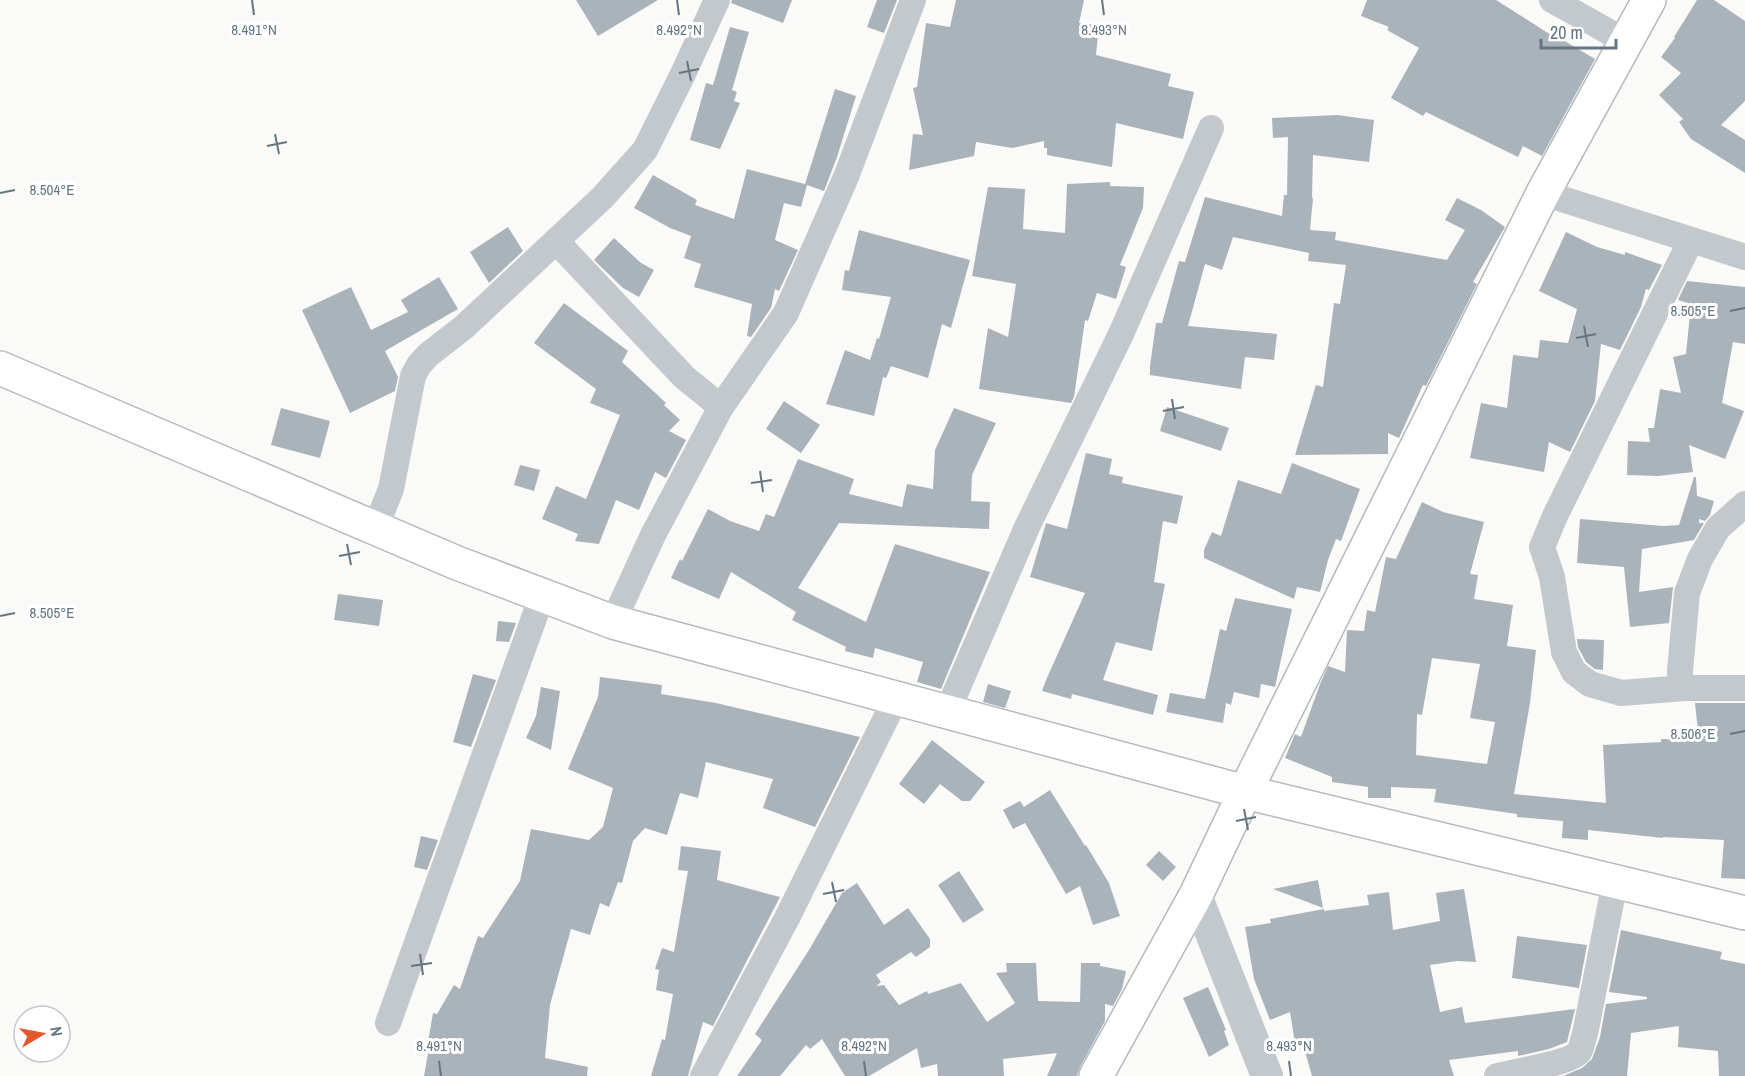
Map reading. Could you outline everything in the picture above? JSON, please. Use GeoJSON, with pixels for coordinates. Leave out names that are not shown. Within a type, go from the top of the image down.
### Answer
{"type":"FeatureCollection","features":[{"type":"Feature","properties":{"kind":"main road"},"geometry":{"type":"LineString","coordinates":[[1096,1076],[1196,895],[1543,194],[1628,42],[1648,0]]}},
{"type":"Feature","properties":{"kind":"main road"},"geometry":{"type":"LineString","coordinates":[[0,368],[457,563],[613,621],[1245,792],[1745,913]]}},
{"type":"Feature","properties":{"kind":"street"},"geometry":{"type":"LineString","coordinates":[[375,529],[390,489],[414,376],[419,365],[428,354],[464,327],[603,197],[645,150],[717,0]]}},
{"type":"Feature","properties":{"kind":"street"},"geometry":{"type":"LineString","coordinates":[[613,621],[653,535],[722,406],[786,314],[846,177],[913,0]]}},
{"type":"Feature","properties":{"kind":"street"},"geometry":{"type":"LineString","coordinates":[[1552,0],[1628,42]]}},
{"type":"Feature","properties":{"kind":"street"},"geometry":{"type":"LineString","coordinates":[[948,710],[1028,527],[1121,334],[1211,128]]}},
{"type":"Feature","properties":{"kind":"street"},"geometry":{"type":"LineString","coordinates":[[1543,194],[1745,257]]}},
{"type":"Feature","properties":{"kind":"street"},"geometry":{"type":"LineString","coordinates":[[1691,240],[1555,516],[1542,547],[1552,577],[1564,652],[1574,672],[1590,684],[1621,693],[1685,688],[1745,688]]}},
{"type":"Feature","properties":{"kind":"street"},"geometry":{"type":"LineString","coordinates":[[556,241],[684,377],[722,406]]}},
{"type":"Feature","properties":{"kind":"street"},"geometry":{"type":"LineString","coordinates":[[1685,688],[1680,679],[1680,671],[1687,593],[1700,559],[1718,528],[1745,504]]}},
{"type":"Feature","properties":{"kind":"street"},"geometry":{"type":"LineString","coordinates":[[388,1023],[542,596]]}},
{"type":"Feature","properties":{"kind":"street"},"geometry":{"type":"LineString","coordinates":[[703,1076],[787,918],[897,696]]}},
{"type":"Feature","properties":{"kind":"street"},"geometry":{"type":"LineString","coordinates":[[1497,1076],[1569,1059],[1578,1053],[1585,1034],[1615,882]]}},
{"type":"Feature","properties":{"kind":"street"},"geometry":{"type":"LineString","coordinates":[[1196,895],[1267,1076]]}},
{"type":"Feature","properties":{"kind":"building"},"geometry":{"type":"Polygon","coordinates":[[[576,0],[658,0],[598,36],[576,0]]]}},
{"type":"Feature","properties":{"kind":"building"},"geometry":{"type":"Polygon","coordinates":[[[732,0],[792,0],[783,23],[731,3],[732,0]]]}},
{"type":"Feature","properties":{"kind":"building"},"geometry":{"type":"Polygon","coordinates":[[[877,0],[897,0],[884,33],[867,27],[877,0]]]}},
{"type":"Feature","properties":{"kind":"building"},"geometry":{"type":"Polygon","coordinates":[[[956,0],[1084,0],[1079,23],[1099,25],[1096,55],[1171,74],[1168,86],[1194,92],[1183,139],[1116,123],[1112,167],[1047,155],[1044,141],[1012,148],[976,142],[974,156],[909,170],[913,134],[923,135],[913,88],[917,87],[926,23],[950,27],[956,0]]]}},
{"type":"Feature","properties":{"kind":"building"},"geometry":{"type":"Polygon","coordinates":[[[1367,0],[1496,0],[1562,42],[1563,40],[1595,59],[1542,156],[1523,146],[1518,157],[1426,112],[1423,116],[1391,98],[1419,48],[1387,30],[1389,27],[1361,16],[1367,0]]]}},
{"type":"Feature","properties":{"kind":"building"},"geometry":{"type":"Polygon","coordinates":[[[1697,0],[1714,0],[1745,21],[1745,101],[1721,125],[1745,140],[1745,173],[1691,139],[1679,122],[1683,119],[1659,95],[1681,73],[1661,57],[1697,0]]]}},
{"type":"Feature","properties":{"kind":"building"},"geometry":{"type":"Polygon","coordinates":[[[730,27],[749,32],[732,90],[737,92],[734,101],[740,103],[720,149],[690,140],[706,83],[713,85],[730,27]]]}},
{"type":"Feature","properties":{"kind":"building"},"geometry":{"type":"Polygon","coordinates":[[[835,89],[856,96],[837,157],[824,191],[807,185],[801,207],[784,203],[775,240],[798,250],[779,291],[775,289],[771,308],[751,337],[747,336],[752,304],[694,287],[701,264],[684,258],[691,236],[670,228],[634,208],[653,175],[697,200],[695,205],[734,219],[747,169],[805,184],[835,89]]]}},
{"type":"Feature","properties":{"kind":"building"},"geometry":{"type":"Polygon","coordinates":[[[1337,115],[1374,120],[1369,162],[1313,155],[1310,230],[1336,232],[1335,240],[1447,260],[1465,230],[1445,220],[1457,198],[1481,210],[1505,227],[1473,282],[1477,284],[1426,386],[1423,385],[1399,438],[1388,433],[1388,454],[1295,455],[1316,385],[1323,387],[1334,303],[1340,304],[1346,265],[1308,261],[1309,253],[1233,237],[1222,270],[1205,264],[1188,326],[1277,334],[1274,360],[1245,357],[1241,389],[1150,375],[1156,323],[1162,323],[1179,261],[1185,262],[1205,197],[1282,216],[1284,195],[1287,195],[1288,137],[1273,138],[1272,118],[1337,115]]]}},
{"type":"Feature","properties":{"kind":"building"},"geometry":{"type":"Polygon","coordinates":[[[1110,182],[1110,186],[1144,187],[1143,208],[1120,265],[1126,267],[1116,299],[1097,293],[1088,321],[1085,320],[1074,397],[1071,403],[979,389],[988,328],[1008,337],[1016,284],[972,276],[988,187],[1025,189],[1023,229],[1065,233],[1067,184],[1110,182]]]}},
{"type":"Feature","properties":{"kind":"building"},"geometry":{"type":"Polygon","coordinates":[[[508,227],[523,251],[489,283],[470,252],[508,227]]]}},
{"type":"Feature","properties":{"kind":"building"},"geometry":{"type":"Polygon","coordinates":[[[859,230],[970,260],[951,328],[942,324],[928,378],[891,366],[886,378],[883,377],[874,416],[826,404],[845,350],[870,360],[877,338],[879,339],[891,297],[842,290],[845,270],[849,271],[859,230]]]}},
{"type":"Feature","properties":{"kind":"building"},"geometry":{"type":"Polygon","coordinates":[[[1566,232],[1597,247],[1625,255],[1625,252],[1662,265],[1649,290],[1646,289],[1641,307],[1620,350],[1601,344],[1595,401],[1570,452],[1549,442],[1544,472],[1470,458],[1481,403],[1507,408],[1513,355],[1538,358],[1540,340],[1568,343],[1577,309],[1539,291],[1566,232]]]}},
{"type":"Feature","properties":{"kind":"building"},"geometry":{"type":"Polygon","coordinates":[[[614,238],[641,263],[654,270],[639,297],[623,288],[594,260],[614,238]]]}},
{"type":"Feature","properties":{"kind":"building"},"geometry":{"type":"Polygon","coordinates":[[[439,277],[458,309],[385,351],[398,377],[395,391],[350,413],[302,310],[351,287],[371,330],[408,312],[401,300],[439,277]]]}},
{"type":"Feature","properties":{"kind":"building"},"geometry":{"type":"Polygon","coordinates":[[[1687,281],[1745,287],[1745,344],[1733,342],[1722,403],[1744,411],[1725,459],[1689,445],[1693,472],[1658,476],[1627,475],[1628,441],[1650,442],[1648,428],[1654,428],[1660,389],[1681,393],[1673,357],[1686,354],[1691,304],[1678,300],[1687,281]]]}},
{"type":"Feature","properties":{"kind":"building"},"geometry":{"type":"Polygon","coordinates":[[[564,303],[628,351],[622,362],[666,403],[664,405],[680,420],[669,431],[686,440],[666,478],[655,472],[639,510],[616,500],[599,544],[575,541],[578,534],[542,519],[556,486],[586,499],[620,415],[590,403],[596,389],[534,343],[564,303]]]}},
{"type":"Feature","properties":{"kind":"building"},"geometry":{"type":"Polygon","coordinates":[[[784,401],[820,425],[801,453],[766,429],[784,401]]]}},
{"type":"Feature","properties":{"kind":"building"},"geometry":{"type":"Polygon","coordinates":[[[1167,407],[1229,428],[1221,451],[1160,431],[1167,407]]]}},
{"type":"Feature","properties":{"kind":"building"},"geometry":{"type":"Polygon","coordinates":[[[281,408],[330,421],[320,458],[271,445],[281,408]]]}},
{"type":"Feature","properties":{"kind":"building"},"geometry":{"type":"Polygon","coordinates":[[[954,408],[996,423],[972,475],[971,501],[990,502],[989,529],[839,523],[798,588],[866,622],[895,544],[990,572],[941,689],[917,682],[923,662],[875,648],[873,658],[845,651],[846,647],[792,620],[796,612],[731,572],[719,599],[671,578],[708,509],[730,521],[759,531],[766,514],[774,517],[798,459],[854,479],[849,494],[902,507],[907,484],[933,489],[935,450],[954,408]]]}},
{"type":"Feature","properties":{"kind":"building"},"geometry":{"type":"Polygon","coordinates":[[[1086,453],[1112,459],[1109,474],[1123,477],[1122,483],[1183,496],[1177,524],[1163,521],[1154,582],[1165,584],[1152,651],[1116,642],[1103,680],[1158,695],[1153,715],[1072,694],[1071,699],[1042,691],[1085,593],[1030,577],[1046,523],[1067,529],[1086,453]]]}},
{"type":"Feature","properties":{"kind":"building"},"geometry":{"type":"Polygon","coordinates":[[[1292,463],[1360,489],[1341,541],[1336,539],[1320,592],[1297,587],[1294,599],[1204,558],[1204,550],[1212,532],[1221,536],[1238,480],[1281,494],[1292,463]]]}},
{"type":"Feature","properties":{"kind":"building"},"geometry":{"type":"Polygon","coordinates":[[[520,465],[540,470],[534,491],[514,485],[520,465]]]}},
{"type":"Feature","properties":{"kind":"building"},"geometry":{"type":"Polygon","coordinates":[[[1694,477],[1696,477],[1697,496],[1714,501],[1710,515],[1705,521],[1699,519],[1699,523],[1704,523],[1694,540],[1642,549],[1639,592],[1673,587],[1669,623],[1630,627],[1624,567],[1577,563],[1580,519],[1663,526],[1679,525],[1694,477]]]}},
{"type":"Feature","properties":{"kind":"building"},"geometry":{"type":"Polygon","coordinates":[[[1422,502],[1443,512],[1484,522],[1470,574],[1478,575],[1474,599],[1513,605],[1507,646],[1536,650],[1530,703],[1514,794],[1606,803],[1603,745],[1661,742],[1661,739],[1699,740],[1695,703],[1745,703],[1745,879],[1721,878],[1724,840],[1663,838],[1588,830],[1588,840],[1562,838],[1563,821],[1517,817],[1517,814],[1434,802],[1436,789],[1391,787],[1391,798],[1368,798],[1368,787],[1332,782],[1332,777],[1285,758],[1295,734],[1301,737],[1328,666],[1345,672],[1347,630],[1364,631],[1367,610],[1375,612],[1386,557],[1396,559],[1422,502]],[[1432,658],[1422,715],[1417,714],[1416,755],[1487,764],[1495,722],[1470,718],[1480,664],[1432,658]]]}},
{"type":"Feature","properties":{"kind":"building"},"geometry":{"type":"Polygon","coordinates":[[[338,594],[383,600],[379,626],[334,620],[338,594]]]}},
{"type":"Feature","properties":{"kind":"building"},"geometry":{"type":"Polygon","coordinates":[[[1235,598],[1292,609],[1275,687],[1261,684],[1259,698],[1234,692],[1231,705],[1226,703],[1223,723],[1166,712],[1170,693],[1205,699],[1220,629],[1226,631],[1235,598]]]}},
{"type":"Feature","properties":{"kind":"building"},"geometry":{"type":"Polygon","coordinates":[[[498,621],[516,623],[509,642],[496,641],[498,621]]]}},
{"type":"Feature","properties":{"kind":"building"},"geometry":{"type":"Polygon","coordinates":[[[1577,639],[1604,640],[1603,670],[1595,669],[1586,662],[1578,647],[1577,639]]]}},
{"type":"Feature","properties":{"kind":"building"},"geometry":{"type":"Polygon","coordinates":[[[473,674],[496,680],[471,747],[453,742],[473,674]]]}},
{"type":"Feature","properties":{"kind":"building"},"geometry":{"type":"Polygon","coordinates":[[[600,677],[662,685],[661,694],[716,703],[860,737],[815,827],[763,808],[773,779],[706,762],[698,798],[680,793],[667,835],[645,828],[633,841],[622,883],[618,882],[609,907],[600,903],[590,935],[571,929],[550,1005],[545,1058],[588,1067],[587,1076],[424,1076],[433,1013],[437,1014],[454,985],[460,989],[478,936],[483,938],[520,881],[531,829],[589,840],[603,827],[613,788],[568,769],[598,697],[600,677]]]}},
{"type":"Feature","properties":{"kind":"building"},"geometry":{"type":"Polygon","coordinates":[[[988,684],[1011,691],[1005,708],[983,702],[988,684]]]}},
{"type":"Feature","properties":{"kind":"building"},"geometry":{"type":"Polygon","coordinates":[[[541,687],[560,691],[551,750],[526,738],[536,716],[541,687]]]}},
{"type":"Feature","properties":{"kind":"building"},"geometry":{"type":"Polygon","coordinates":[[[932,740],[985,782],[970,801],[962,801],[940,784],[924,804],[899,784],[932,740]]]}},
{"type":"Feature","properties":{"kind":"building"},"geometry":{"type":"Polygon","coordinates":[[[1050,790],[1109,883],[1120,916],[1093,925],[1080,886],[1066,894],[1025,823],[1013,829],[1003,810],[1020,801],[1024,807],[1050,790]]]}},
{"type":"Feature","properties":{"kind":"building"},"geometry":{"type":"Polygon","coordinates":[[[421,836],[438,840],[427,870],[414,867],[421,836]]]}},
{"type":"Feature","properties":{"kind":"building"},"geometry":{"type":"Polygon","coordinates":[[[681,846],[721,851],[717,880],[780,897],[713,1026],[703,1022],[688,1076],[651,1076],[662,1039],[665,1040],[673,994],[656,990],[659,970],[655,969],[662,948],[674,952],[688,871],[678,870],[681,846]]]}},
{"type":"Feature","properties":{"kind":"building"},"geometry":{"type":"Polygon","coordinates":[[[1159,851],[1176,867],[1163,881],[1146,865],[1159,851]]]}},
{"type":"Feature","properties":{"kind":"building"},"geometry":{"type":"Polygon","coordinates":[[[959,871],[984,910],[963,923],[938,885],[959,871]]]}},
{"type":"Feature","properties":{"kind":"building"},"geometry":{"type":"Polygon","coordinates":[[[1318,880],[1323,908],[1273,889],[1318,880]]]}},
{"type":"Feature","properties":{"kind":"building"},"geometry":{"type":"Polygon","coordinates":[[[857,883],[884,925],[908,908],[930,939],[930,947],[916,957],[911,952],[876,975],[881,982],[876,986],[884,985],[899,1005],[927,991],[928,994],[961,983],[987,1022],[1015,1003],[996,973],[1007,972],[1006,963],[1036,963],[1038,1001],[1080,1002],[1081,963],[1100,963],[1100,966],[1126,971],[1122,989],[1113,1006],[1105,1004],[1105,1021],[1077,1076],[1047,1076],[1057,1053],[1003,1059],[1004,1076],[938,1076],[937,1064],[921,1068],[917,1048],[869,1076],[845,1076],[822,1039],[810,1049],[806,1045],[780,1076],[737,1076],[762,1040],[755,1034],[809,950],[842,893],[857,883]]]}},
{"type":"Feature","properties":{"kind":"building"},"geometry":{"type":"Polygon","coordinates":[[[1464,889],[1476,962],[1457,961],[1430,965],[1440,1012],[1462,1007],[1465,1023],[1575,1009],[1567,1042],[1518,1056],[1518,1051],[1449,1060],[1454,1076],[1312,1076],[1304,1048],[1296,1049],[1290,1012],[1270,1020],[1254,979],[1245,927],[1271,923],[1270,919],[1324,909],[1324,911],[1369,905],[1367,895],[1389,892],[1393,930],[1440,921],[1436,893],[1464,889]]]}},
{"type":"Feature","properties":{"kind":"building"},"geometry":{"type":"Polygon","coordinates":[[[1621,930],[1722,952],[1720,959],[1745,964],[1745,1076],[1719,1076],[1718,1051],[1678,1047],[1679,1026],[1631,1033],[1627,1076],[1563,1076],[1582,1068],[1592,1059],[1600,1037],[1606,1004],[1647,999],[1647,997],[1609,992],[1621,930]]]}},
{"type":"Feature","properties":{"kind":"building"},"geometry":{"type":"Polygon","coordinates":[[[1517,936],[1587,945],[1579,988],[1512,978],[1517,936]]]}},
{"type":"Feature","properties":{"kind":"building"},"geometry":{"type":"Polygon","coordinates":[[[1208,987],[1226,1030],[1224,1031],[1229,1045],[1209,1057],[1183,998],[1208,987]]]}}]}
